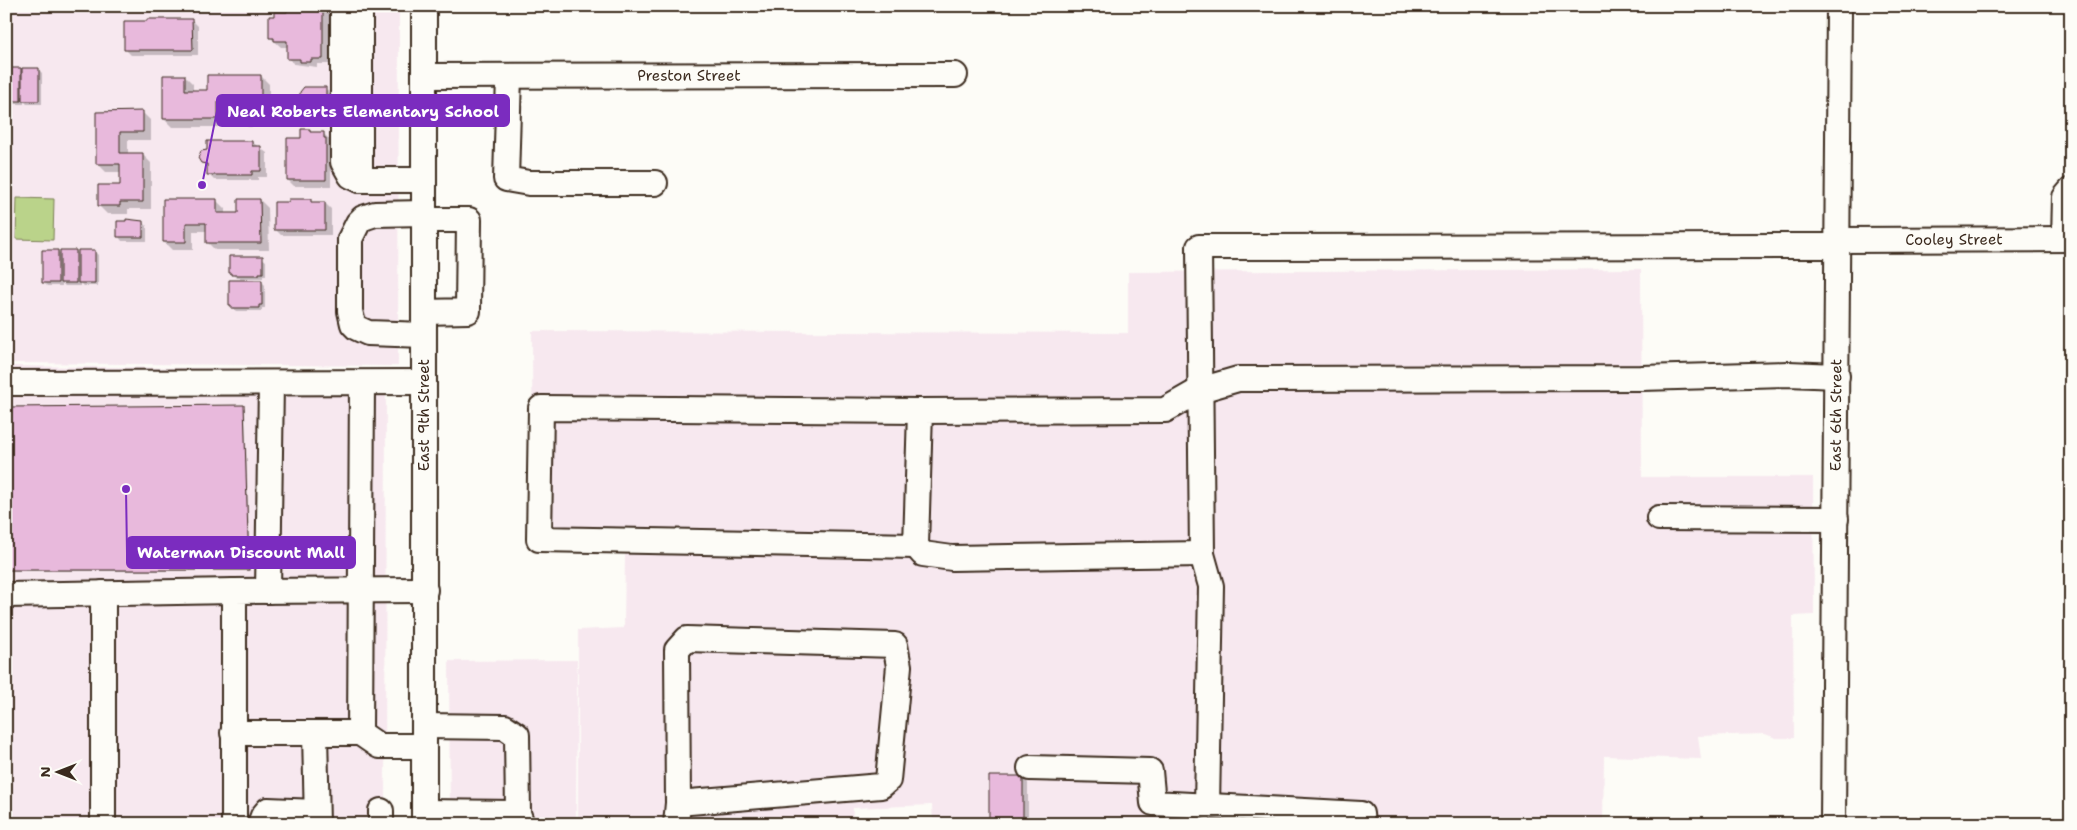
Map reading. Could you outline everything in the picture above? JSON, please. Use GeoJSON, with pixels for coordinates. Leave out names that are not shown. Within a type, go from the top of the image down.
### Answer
{"type":"FeatureCollection","features":[{"type":"Feature","properties":{"kind":"street"},"geometry":{"type":"LineString","coordinates":[[344,6],[343,162],[347,173],[360,180],[424,180]]}},
{"type":"Feature","properties":{"kind":"street"},"geometry":{"type":"LineString","coordinates":[[360,6],[360,180]]}},
{"type":"Feature","properties":{"kind":"street","name":"East 9th Street"},"geometry":{"type":"LineString","coordinates":[[424,6],[424,818]]}},
{"type":"Feature","properties":{"kind":"street","name":"East 6th Street"},"geometry":{"type":"LineString","coordinates":[[1833,824],[1839,6]]}},
{"type":"Feature","properties":{"kind":"street","name":"Preston Street"},"geometry":{"type":"LineString","coordinates":[[424,76],[955,75]]}},
{"type":"Feature","properties":{"kind":"street"},"geometry":{"type":"LineString","coordinates":[[509,76],[506,179],[529,183],[655,183]]}},
{"type":"Feature","properties":{"kind":"street"},"geometry":{"type":"LineString","coordinates":[[2067,239],[2065,197],[2071,190]]}},
{"type":"Feature","properties":{"kind":"street"},"geometry":{"type":"LineString","coordinates":[[375,214],[424,217],[469,220],[468,312],[424,324],[368,333],[357,328],[350,312],[350,239],[358,223],[363,218],[375,214]]}},
{"type":"Feature","properties":{"kind":"street","name":"Cooley Street"},"geometry":{"type":"LineString","coordinates":[[1200,390],[1199,247],[1838,243],[2067,239]]}},
{"type":"Feature","properties":{"kind":"street"},"geometry":{"type":"LineString","coordinates":[[916,546],[539,539],[541,408],[1165,410],[1200,390],[1238,379],[1642,378],[1789,374],[1837,376]]}},
{"type":"Feature","properties":{"kind":"street"},"geometry":{"type":"LineString","coordinates":[[6,383],[424,382]]}},
{"type":"Feature","properties":{"kind":"street"},"geometry":{"type":"LineString","coordinates":[[268,591],[271,383]]}},
{"type":"Feature","properties":{"kind":"street"},"geometry":{"type":"LineString","coordinates":[[360,733],[362,383]]}},
{"type":"Feature","properties":{"kind":"street"},"geometry":{"type":"LineString","coordinates":[[1200,390],[1202,554],[1211,586],[1207,807]]}},
{"type":"Feature","properties":{"kind":"street"},"geometry":{"type":"LineString","coordinates":[[920,410],[916,546],[923,554],[952,558],[1202,554]]}},
{"type":"Feature","properties":{"kind":"street"},"geometry":{"type":"LineString","coordinates":[[1659,518],[1836,519]]}},
{"type":"Feature","properties":{"kind":"street"},"geometry":{"type":"LineString","coordinates":[[6,595],[425,590]]}},
{"type":"Feature","properties":{"kind":"street"},"geometry":{"type":"LineString","coordinates":[[234,591],[234,824]]}},
{"type":"Feature","properties":{"kind":"street"},"geometry":{"type":"LineString","coordinates":[[103,593],[103,824]]}},
{"type":"Feature","properties":{"kind":"street"},"geometry":{"type":"LineString","coordinates":[[687,640],[895,645],[899,666],[888,780],[881,786],[677,814],[677,650],[687,640]]}},
{"type":"Feature","properties":{"kind":"street"},"geometry":{"type":"LineString","coordinates":[[233,733],[360,733],[379,746],[424,736],[505,726],[517,735],[520,819],[424,818]]}},
{"type":"Feature","properties":{"kind":"street"},"geometry":{"type":"LineString","coordinates":[[260,824],[268,810],[316,818],[315,733]]}},
{"type":"Feature","properties":{"kind":"street"},"geometry":{"type":"LineString","coordinates":[[1030,768],[1150,771],[1153,802],[1207,807],[1361,814],[1362,824]]}},
{"type":"Feature","properties":{"kind":"shaded area"},"geometry":{"type":"Polygon","coordinates":[[[6,6],[399,6],[398,366],[6,363],[6,6]]]}},
{"type":"Feature","properties":{"kind":"shaded area"},"geometry":{"type":"Polygon","coordinates":[[[1641,269],[1642,477],[1813,477],[1814,615],[1793,616],[1794,738],[1776,738],[1765,734],[1698,736],[1701,759],[1604,756],[1603,824],[933,824],[932,805],[853,808],[852,824],[578,824],[578,630],[624,628],[625,550],[533,546],[532,331],[1128,333],[1128,272],[1641,269]]]}},
{"type":"Feature","properties":{"kind":"shaded area"},"geometry":{"type":"Polygon","coordinates":[[[6,366],[386,370],[385,824],[6,824],[6,366]]]}},
{"type":"Feature","properties":{"kind":"shaded area"},"geometry":{"type":"Polygon","coordinates":[[[577,660],[576,824],[450,824],[449,661],[577,660]]]}},
{"type":"Feature","properties":{"kind":"green space"},"geometry":{"type":"Polygon","coordinates":[[[17,198],[54,199],[53,240],[16,239],[17,198]]]}},
{"type":"Feature","properties":{"kind":"building"},"geometry":{"type":"Polygon","coordinates":[[[287,6],[323,6],[323,59],[311,59],[311,62],[300,62],[300,59],[287,59],[287,41],[274,41],[274,38],[269,38],[269,16],[274,16],[274,12],[287,12],[287,6]]]}},
{"type":"Feature","properties":{"kind":"building"},"geometry":{"type":"Polygon","coordinates":[[[147,19],[192,19],[193,50],[124,50],[124,21],[147,21],[147,19]]]}},
{"type":"Feature","properties":{"kind":"building"},"geometry":{"type":"Polygon","coordinates":[[[6,68],[21,68],[21,101],[6,101],[6,68]]]}},
{"type":"Feature","properties":{"kind":"building"},"geometry":{"type":"Polygon","coordinates":[[[22,68],[39,68],[39,101],[22,101],[22,68]]]}},
{"type":"Feature","properties":{"kind":"building"},"geometry":{"type":"Polygon","coordinates":[[[163,75],[185,75],[185,90],[207,90],[207,75],[261,75],[261,119],[238,119],[238,101],[218,101],[218,119],[163,119],[163,75]]]}},
{"type":"Feature","properties":{"kind":"building"},"geometry":{"type":"Polygon","coordinates":[[[304,87],[326,87],[326,105],[304,105],[300,101],[300,92],[304,87]]]}},
{"type":"Feature","properties":{"kind":"building"},"geometry":{"type":"Polygon","coordinates":[[[143,111],[143,132],[120,132],[120,153],[143,153],[143,202],[120,202],[120,206],[98,206],[98,185],[120,185],[120,164],[96,164],[96,112],[143,111]]]}},
{"type":"Feature","properties":{"kind":"building"},"geometry":{"type":"Polygon","coordinates":[[[301,129],[310,129],[310,132],[324,132],[324,138],[326,138],[326,180],[287,180],[287,138],[301,138],[301,129]]]}},
{"type":"Feature","properties":{"kind":"building"},"geometry":{"type":"Polygon","coordinates":[[[207,141],[252,141],[252,146],[261,146],[261,171],[252,171],[252,175],[207,175],[207,164],[201,163],[198,158],[201,151],[207,150],[207,141]]]}},
{"type":"Feature","properties":{"kind":"building"},"geometry":{"type":"Polygon","coordinates":[[[163,199],[217,199],[217,213],[238,213],[238,199],[260,199],[261,243],[206,243],[206,223],[186,223],[186,242],[163,242],[163,199]]]}},
{"type":"Feature","properties":{"kind":"building"},"geometry":{"type":"Polygon","coordinates":[[[289,199],[311,199],[311,202],[325,202],[325,230],[274,230],[274,202],[289,202],[289,199]]]}},
{"type":"Feature","properties":{"kind":"building"},"geometry":{"type":"Polygon","coordinates":[[[126,219],[143,221],[143,237],[117,237],[117,221],[126,221],[126,219]]]}},
{"type":"Feature","properties":{"kind":"building"},"geometry":{"type":"Polygon","coordinates":[[[42,250],[58,250],[58,283],[42,283],[42,250]]]}},
{"type":"Feature","properties":{"kind":"building"},"geometry":{"type":"Polygon","coordinates":[[[60,250],[76,250],[76,283],[60,283],[60,250]]]}},
{"type":"Feature","properties":{"kind":"building"},"geometry":{"type":"Polygon","coordinates":[[[78,250],[95,250],[95,283],[78,283],[78,250]]]}},
{"type":"Feature","properties":{"kind":"building"},"geometry":{"type":"Polygon","coordinates":[[[229,256],[263,256],[263,273],[259,273],[259,275],[231,275],[229,273],[229,256]]]}},
{"type":"Feature","properties":{"kind":"building"},"geometry":{"type":"Polygon","coordinates":[[[229,280],[262,280],[262,305],[259,305],[259,308],[231,308],[231,305],[229,305],[229,280]]]}},
{"type":"Feature","properties":{"kind":"building"},"geometry":{"type":"Polygon","coordinates":[[[244,405],[249,570],[6,570],[6,407],[244,405]]]}},
{"type":"Feature","properties":{"kind":"building"},"geometry":{"type":"Polygon","coordinates":[[[989,776],[1023,776],[1023,818],[1017,818],[1017,824],[989,824],[989,776]]]}},
{"type":"Feature","properties":{"kind":"place","name":"Neal Roberts Elementary School"},"geometry":{"type":"Point","coordinates":[202,185]}},
{"type":"Feature","properties":{"kind":"place","name":"Waterman Discount Mall"},"geometry":{"type":"Point","coordinates":[126,489]}}]}
